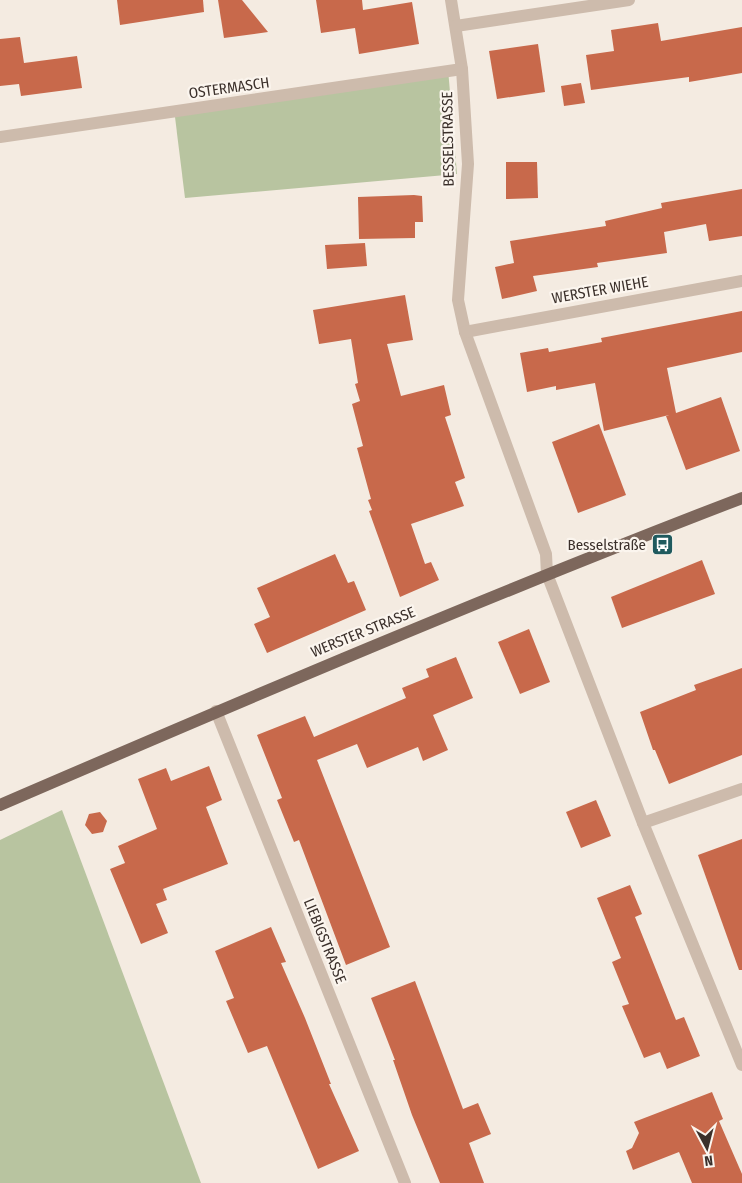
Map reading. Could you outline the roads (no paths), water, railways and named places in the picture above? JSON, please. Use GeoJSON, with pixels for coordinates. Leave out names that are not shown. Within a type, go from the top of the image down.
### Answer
{"type":"FeatureCollection","features":[{"type":"Feature","properties":{"kind":"main road","name":"WERSTER STRASSE"},"geometry":{"type":"LineString","coordinates":[[0,804],[216,711],[547,574],[742,498]]}},
{"type":"Feature","properties":{"kind":"street","name":"BESSELSTRASSE"},"geometry":{"type":"LineString","coordinates":[[451,0],[462,69],[468,164],[458,300],[465,332],[543,546],[547,574],[642,823],[742,1064]]}},
{"type":"Feature","properties":{"kind":"street"},"geometry":{"type":"LineString","coordinates":[[456,26],[629,0]]}},
{"type":"Feature","properties":{"kind":"street","name":"OSTERMASCH"},"geometry":{"type":"LineString","coordinates":[[0,137],[462,69]]}},
{"type":"Feature","properties":{"kind":"street","name":"WERSTER WIEHE"},"geometry":{"type":"LineString","coordinates":[[465,332],[742,280]]}},
{"type":"Feature","properties":{"kind":"street","name":"LIEBIGSTRASSE"},"geometry":{"type":"LineString","coordinates":[[216,711],[404,1183]]}},
{"type":"Feature","properties":{"kind":"street"},"geometry":{"type":"LineString","coordinates":[[642,823],[742,789]]}},
{"type":"Feature","properties":{"kind":"place","name":"Besselstraße"},"geometry":{"type":"Point","coordinates":[662,545]}}]}
